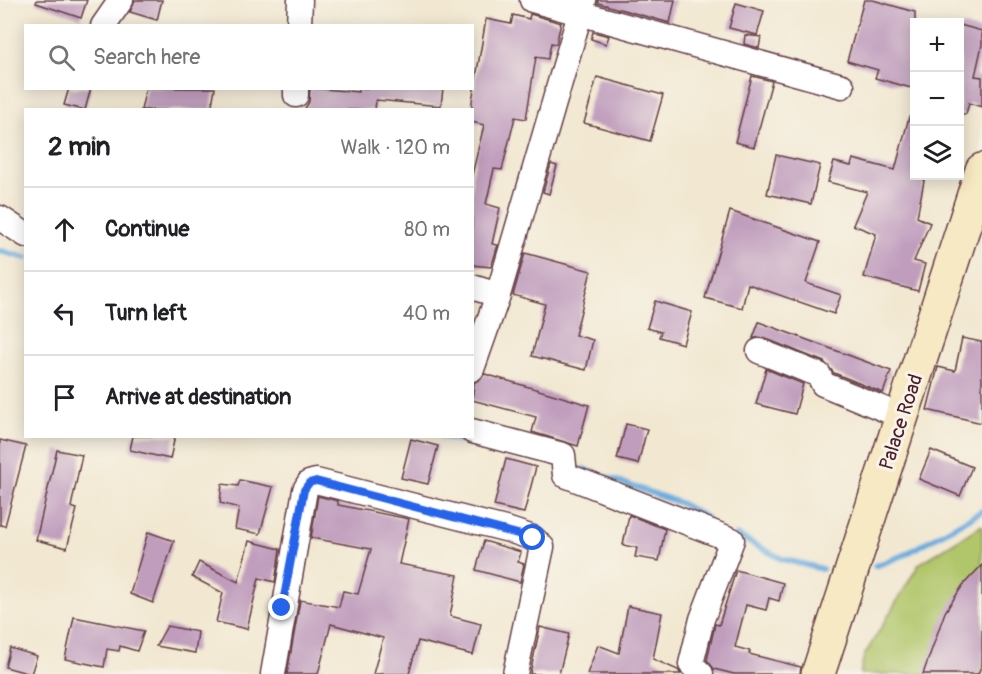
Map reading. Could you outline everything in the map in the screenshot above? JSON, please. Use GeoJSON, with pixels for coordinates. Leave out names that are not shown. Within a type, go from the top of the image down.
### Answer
{"type":"FeatureCollection","features":[{"type":"Feature","properties":{"kind":"main road","name":"Palace Road"},"geometry":{"type":"LineString","coordinates":[[818,674],[982,170]]}},
{"type":"Feature","properties":{"kind":"street"},"geometry":{"type":"LineString","coordinates":[[104,24],[121,0]]}},
{"type":"Feature","properties":{"kind":"street"},"geometry":{"type":"LineString","coordinates":[[299,24],[300,0]]}},
{"type":"Feature","properties":{"kind":"street"},"geometry":{"type":"LineString","coordinates":[[532,0],[582,7],[842,86]]}},
{"type":"Feature","properties":{"kind":"street"},"geometry":{"type":"LineString","coordinates":[[474,363],[498,295],[582,7]]}},
{"type":"Feature","properties":{"kind":"street"},"geometry":{"type":"LineString","coordinates":[[0,218],[24,234]]}},
{"type":"Feature","properties":{"kind":"street"},"geometry":{"type":"LineString","coordinates":[[474,287],[498,295]]}},
{"type":"Feature","properties":{"kind":"street"},"geometry":{"type":"LineString","coordinates":[[759,351],[819,375],[823,384],[903,417]]}},
{"type":"Feature","properties":{"kind":"street"},"geometry":{"type":"LineString","coordinates":[[474,432],[564,465],[732,540],[702,619],[692,664],[701,674]]}},
{"type":"Feature","properties":{"kind":"street"},"geometry":{"type":"LineString","coordinates":[[273,674],[304,490],[309,483],[316,481],[533,538],[542,547],[515,674]]}},
{"type":"Feature","properties":{"kind":"green space"},"geometry":{"type":"Polygon","coordinates":[[[982,525],[982,674],[860,674],[864,656],[919,564],[982,525]]]}},
{"type":"Feature","properties":{"kind":"building"},"geometry":{"type":"Polygon","coordinates":[[[37,0],[87,0],[81,18],[36,3],[37,0]]]}},
{"type":"Feature","properties":{"kind":"building"},"geometry":{"type":"Polygon","coordinates":[[[135,0],[162,0],[157,20],[130,12],[135,0]]]}},
{"type":"Feature","properties":{"kind":"building"},"geometry":{"type":"Polygon","coordinates":[[[598,0],[675,0],[670,23],[598,3],[598,0]]]}},
{"type":"Feature","properties":{"kind":"building"},"geometry":{"type":"Polygon","coordinates":[[[864,0],[873,0],[915,12],[915,18],[910,18],[910,88],[875,78],[878,70],[847,61],[864,0]]]}},
{"type":"Feature","properties":{"kind":"building"},"geometry":{"type":"Polygon","coordinates":[[[736,3],[764,11],[757,35],[729,28],[736,3]]]}},
{"type":"Feature","properties":{"kind":"building"},"geometry":{"type":"Polygon","coordinates":[[[530,14],[561,23],[556,44],[551,43],[548,59],[536,57],[526,119],[515,117],[502,170],[494,169],[486,204],[500,208],[492,244],[498,245],[491,267],[474,265],[474,167],[484,125],[474,122],[472,101],[486,19],[511,24],[513,15],[529,19],[530,14]]]}},
{"type":"Feature","properties":{"kind":"building"},"geometry":{"type":"Polygon","coordinates":[[[964,26],[982,31],[982,45],[975,76],[982,77],[982,107],[969,103],[966,114],[964,114],[964,26]]]}},
{"type":"Feature","properties":{"kind":"building"},"geometry":{"type":"Polygon","coordinates":[[[593,32],[609,36],[606,44],[591,39],[593,32]]]}},
{"type":"Feature","properties":{"kind":"building"},"geometry":{"type":"Polygon","coordinates":[[[745,35],[761,37],[759,48],[744,44],[745,35]]]}},
{"type":"Feature","properties":{"kind":"building"},"geometry":{"type":"Polygon","coordinates":[[[752,76],[772,81],[754,147],[735,142],[752,76]]]}},
{"type":"Feature","properties":{"kind":"building"},"geometry":{"type":"Polygon","coordinates":[[[597,77],[663,95],[650,141],[584,123],[597,77]]]}},
{"type":"Feature","properties":{"kind":"building"},"geometry":{"type":"Polygon","coordinates":[[[68,90],[90,90],[86,108],[64,105],[68,90]]]}},
{"type":"Feature","properties":{"kind":"building"},"geometry":{"type":"Polygon","coordinates":[[[146,90],[215,90],[211,108],[141,108],[146,90]]]}},
{"type":"Feature","properties":{"kind":"building"},"geometry":{"type":"Polygon","coordinates":[[[310,90],[358,92],[358,90],[443,90],[441,106],[376,100],[375,108],[305,108],[309,102],[310,90]]]}},
{"type":"Feature","properties":{"kind":"building"},"geometry":{"type":"Polygon","coordinates":[[[910,117],[910,180],[924,180],[917,217],[930,223],[914,261],[925,264],[918,291],[864,277],[876,234],[853,225],[867,192],[828,182],[834,162],[851,166],[853,159],[895,170],[910,117]]]}},
{"type":"Feature","properties":{"kind":"building"},"geometry":{"type":"Polygon","coordinates":[[[776,155],[820,165],[811,204],[767,194],[776,155]]]}},
{"type":"Feature","properties":{"kind":"building"},"geometry":{"type":"Polygon","coordinates":[[[551,164],[557,166],[549,194],[543,192],[551,164]]]}},
{"type":"Feature","properties":{"kind":"building"},"geometry":{"type":"Polygon","coordinates":[[[730,211],[820,242],[806,283],[841,295],[834,314],[748,284],[742,308],[705,298],[730,211]]]}},
{"type":"Feature","properties":{"kind":"building"},"geometry":{"type":"Polygon","coordinates":[[[525,253],[591,271],[575,335],[593,340],[586,370],[532,356],[545,304],[513,295],[525,253]]]}},
{"type":"Feature","properties":{"kind":"building"},"geometry":{"type":"Polygon","coordinates":[[[655,301],[692,312],[683,344],[659,337],[661,332],[647,328],[655,301]]]}},
{"type":"Feature","properties":{"kind":"building"},"geometry":{"type":"Polygon","coordinates":[[[759,322],[891,371],[883,393],[834,373],[824,362],[764,338],[753,338],[759,322]]]}},
{"type":"Feature","properties":{"kind":"building"},"geometry":{"type":"Polygon","coordinates":[[[962,338],[982,342],[982,423],[927,410],[938,367],[955,371],[962,338]]]}},
{"type":"Feature","properties":{"kind":"building"},"geometry":{"type":"Polygon","coordinates":[[[766,369],[803,384],[795,414],[756,404],[766,369]]]}},
{"type":"Feature","properties":{"kind":"building"},"geometry":{"type":"Polygon","coordinates":[[[485,374],[589,405],[578,446],[532,432],[536,417],[474,401],[474,383],[485,374]]]}},
{"type":"Feature","properties":{"kind":"building"},"geometry":{"type":"Polygon","coordinates":[[[626,424],[647,429],[638,464],[617,459],[626,424]]]}},
{"type":"Feature","properties":{"kind":"building"},"geometry":{"type":"Polygon","coordinates":[[[133,438],[175,438],[170,459],[130,450],[133,438]]]}},
{"type":"Feature","properties":{"kind":"building"},"geometry":{"type":"Polygon","coordinates":[[[411,439],[438,446],[428,484],[401,478],[411,439]]]}},
{"type":"Feature","properties":{"kind":"building"},"geometry":{"type":"Polygon","coordinates":[[[0,440],[26,446],[5,526],[0,525],[0,440]]]}},
{"type":"Feature","properties":{"kind":"building"},"geometry":{"type":"Polygon","coordinates":[[[57,450],[82,455],[71,507],[77,509],[67,548],[36,540],[57,450]]]}},
{"type":"Feature","properties":{"kind":"building"},"geometry":{"type":"Polygon","coordinates":[[[931,450],[972,467],[960,496],[919,479],[931,450]]]}},
{"type":"Feature","properties":{"kind":"building"},"geometry":{"type":"Polygon","coordinates":[[[506,459],[536,467],[524,513],[494,506],[506,459]]]}},
{"type":"Feature","properties":{"kind":"building"},"geometry":{"type":"Polygon","coordinates":[[[240,480],[273,487],[260,534],[235,529],[239,508],[220,503],[222,484],[238,486],[240,480]]]}},
{"type":"Feature","properties":{"kind":"building"},"geometry":{"type":"Polygon","coordinates":[[[318,496],[338,501],[338,505],[409,519],[399,564],[458,575],[450,616],[481,624],[473,655],[418,641],[409,674],[373,674],[383,638],[331,624],[318,674],[287,674],[300,600],[339,607],[343,591],[358,594],[371,549],[311,538],[318,496]]]}},
{"type":"Feature","properties":{"kind":"building"},"geometry":{"type":"Polygon","coordinates":[[[629,515],[665,529],[659,561],[635,557],[637,548],[623,545],[629,515]]]}},
{"type":"Feature","properties":{"kind":"building"},"geometry":{"type":"Polygon","coordinates":[[[148,532],[174,541],[153,603],[130,594],[148,532]]]}},
{"type":"Feature","properties":{"kind":"building"},"geometry":{"type":"Polygon","coordinates":[[[249,541],[280,549],[275,582],[259,578],[247,629],[216,622],[223,593],[192,577],[199,562],[238,582],[249,541]]]}},
{"type":"Feature","properties":{"kind":"building"},"geometry":{"type":"Polygon","coordinates":[[[484,541],[521,552],[518,562],[524,564],[520,582],[476,570],[484,541]]]}},
{"type":"Feature","properties":{"kind":"building"},"geometry":{"type":"Polygon","coordinates":[[[982,565],[982,664],[978,674],[923,674],[945,612],[963,585],[982,565]]]}},
{"type":"Feature","properties":{"kind":"building"},"geometry":{"type":"Polygon","coordinates":[[[736,570],[783,583],[779,601],[769,598],[766,610],[746,605],[735,647],[750,651],[749,654],[801,667],[800,674],[734,674],[714,669],[707,660],[715,624],[719,625],[736,570]]]}},
{"type":"Feature","properties":{"kind":"building"},"geometry":{"type":"Polygon","coordinates":[[[628,606],[662,613],[653,659],[678,670],[681,674],[587,674],[598,645],[619,653],[628,606]]]}},
{"type":"Feature","properties":{"kind":"building"},"geometry":{"type":"Polygon","coordinates":[[[74,617],[144,631],[137,651],[120,646],[119,651],[107,649],[104,667],[65,659],[74,617]]]}},
{"type":"Feature","properties":{"kind":"building"},"geometry":{"type":"Polygon","coordinates":[[[167,626],[198,632],[195,653],[156,646],[167,626]]]}},
{"type":"Feature","properties":{"kind":"building"},"geometry":{"type":"Polygon","coordinates":[[[540,627],[569,634],[559,674],[530,674],[540,627]]]}},
{"type":"Feature","properties":{"kind":"building"},"geometry":{"type":"Polygon","coordinates":[[[10,648],[37,656],[31,674],[5,667],[10,648]]]}},
{"type":"Feature","properties":{"kind":"waterway"},"geometry":{"type":"LineString","coordinates":[[0,251],[24,257]]}},
{"type":"Feature","properties":{"kind":"waterway"},"geometry":{"type":"LineString","coordinates":[[450,438],[476,444]]}},
{"type":"Feature","properties":{"kind":"waterway"},"geometry":{"type":"LineString","coordinates":[[583,469],[680,503],[707,518]]}},
{"type":"Feature","properties":{"kind":"waterway"},"geometry":{"type":"LineString","coordinates":[[875,566],[904,555],[982,511]]}},
{"type":"Feature","properties":{"kind":"waterway"},"geometry":{"type":"LineString","coordinates":[[736,535],[782,559],[822,569]]}},
{"type":"Feature","properties":{"kind":"route"},"geometry":{"type":"LineString","coordinates":[[282,608],[304,490],[309,483],[316,481],[533,538]]}}]}
